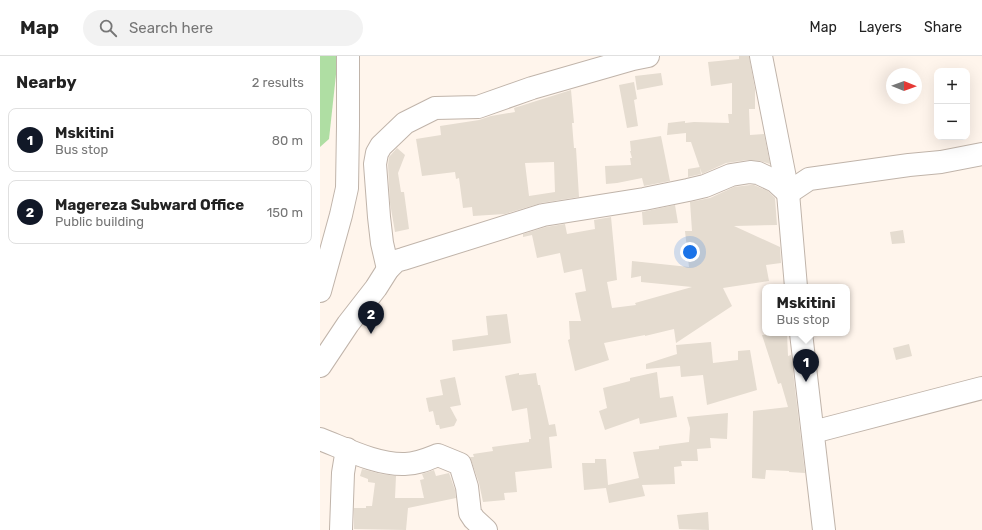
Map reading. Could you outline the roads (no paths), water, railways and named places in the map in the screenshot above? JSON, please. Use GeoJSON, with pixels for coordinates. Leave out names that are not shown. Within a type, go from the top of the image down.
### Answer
{"type":"FeatureCollection","features":[{"type":"Feature","properties":{"kind":"street"},"geometry":{"type":"LineString","coordinates":[[320,291],[347,188],[348,56]]}},
{"type":"Feature","properties":{"kind":"street"},"geometry":{"type":"LineString","coordinates":[[388,269],[382,243],[375,164],[377,153],[381,146],[405,123],[435,108],[478,107],[532,88],[648,56]]}},
{"type":"Feature","properties":{"kind":"street"},"geometry":{"type":"LineString","coordinates":[[761,56],[788,193],[796,284]]}},
{"type":"Feature","properties":{"kind":"street"},"geometry":{"type":"LineString","coordinates":[[788,193],[809,179],[941,162],[982,154]]}},
{"type":"Feature","properties":{"kind":"street"},"geometry":{"type":"LineString","coordinates":[[320,366],[348,324],[376,288],[388,269],[396,261],[544,215],[644,199],[688,190],[705,186],[731,174],[750,172],[758,173],[776,181],[788,193]]}},
{"type":"Feature","properties":{"kind":"street"},"geometry":{"type":"LineString","coordinates":[[801,336],[813,432],[816,473],[824,530]]}},
{"type":"Feature","properties":{"kind":"street"},"geometry":{"type":"LineString","coordinates":[[813,432],[982,388]]}},
{"type":"Feature","properties":{"kind":"street"},"geometry":{"type":"LineString","coordinates":[[320,439],[378,461],[392,464],[416,463],[438,455],[460,464],[467,487],[471,515],[486,530]]}},
{"type":"Feature","properties":{"kind":"street"},"geometry":{"type":"LineString","coordinates":[[341,530],[343,473],[347,449]]}},
{"type":"Feature","properties":{"kind":"place","name":"Magereza Subward Office"},"geometry":{"type":"Point","coordinates":[371,334]}},
{"type":"Feature","properties":{"kind":"place","name":"Mskitini"},"geometry":{"type":"Point","coordinates":[806,382]}}]}
